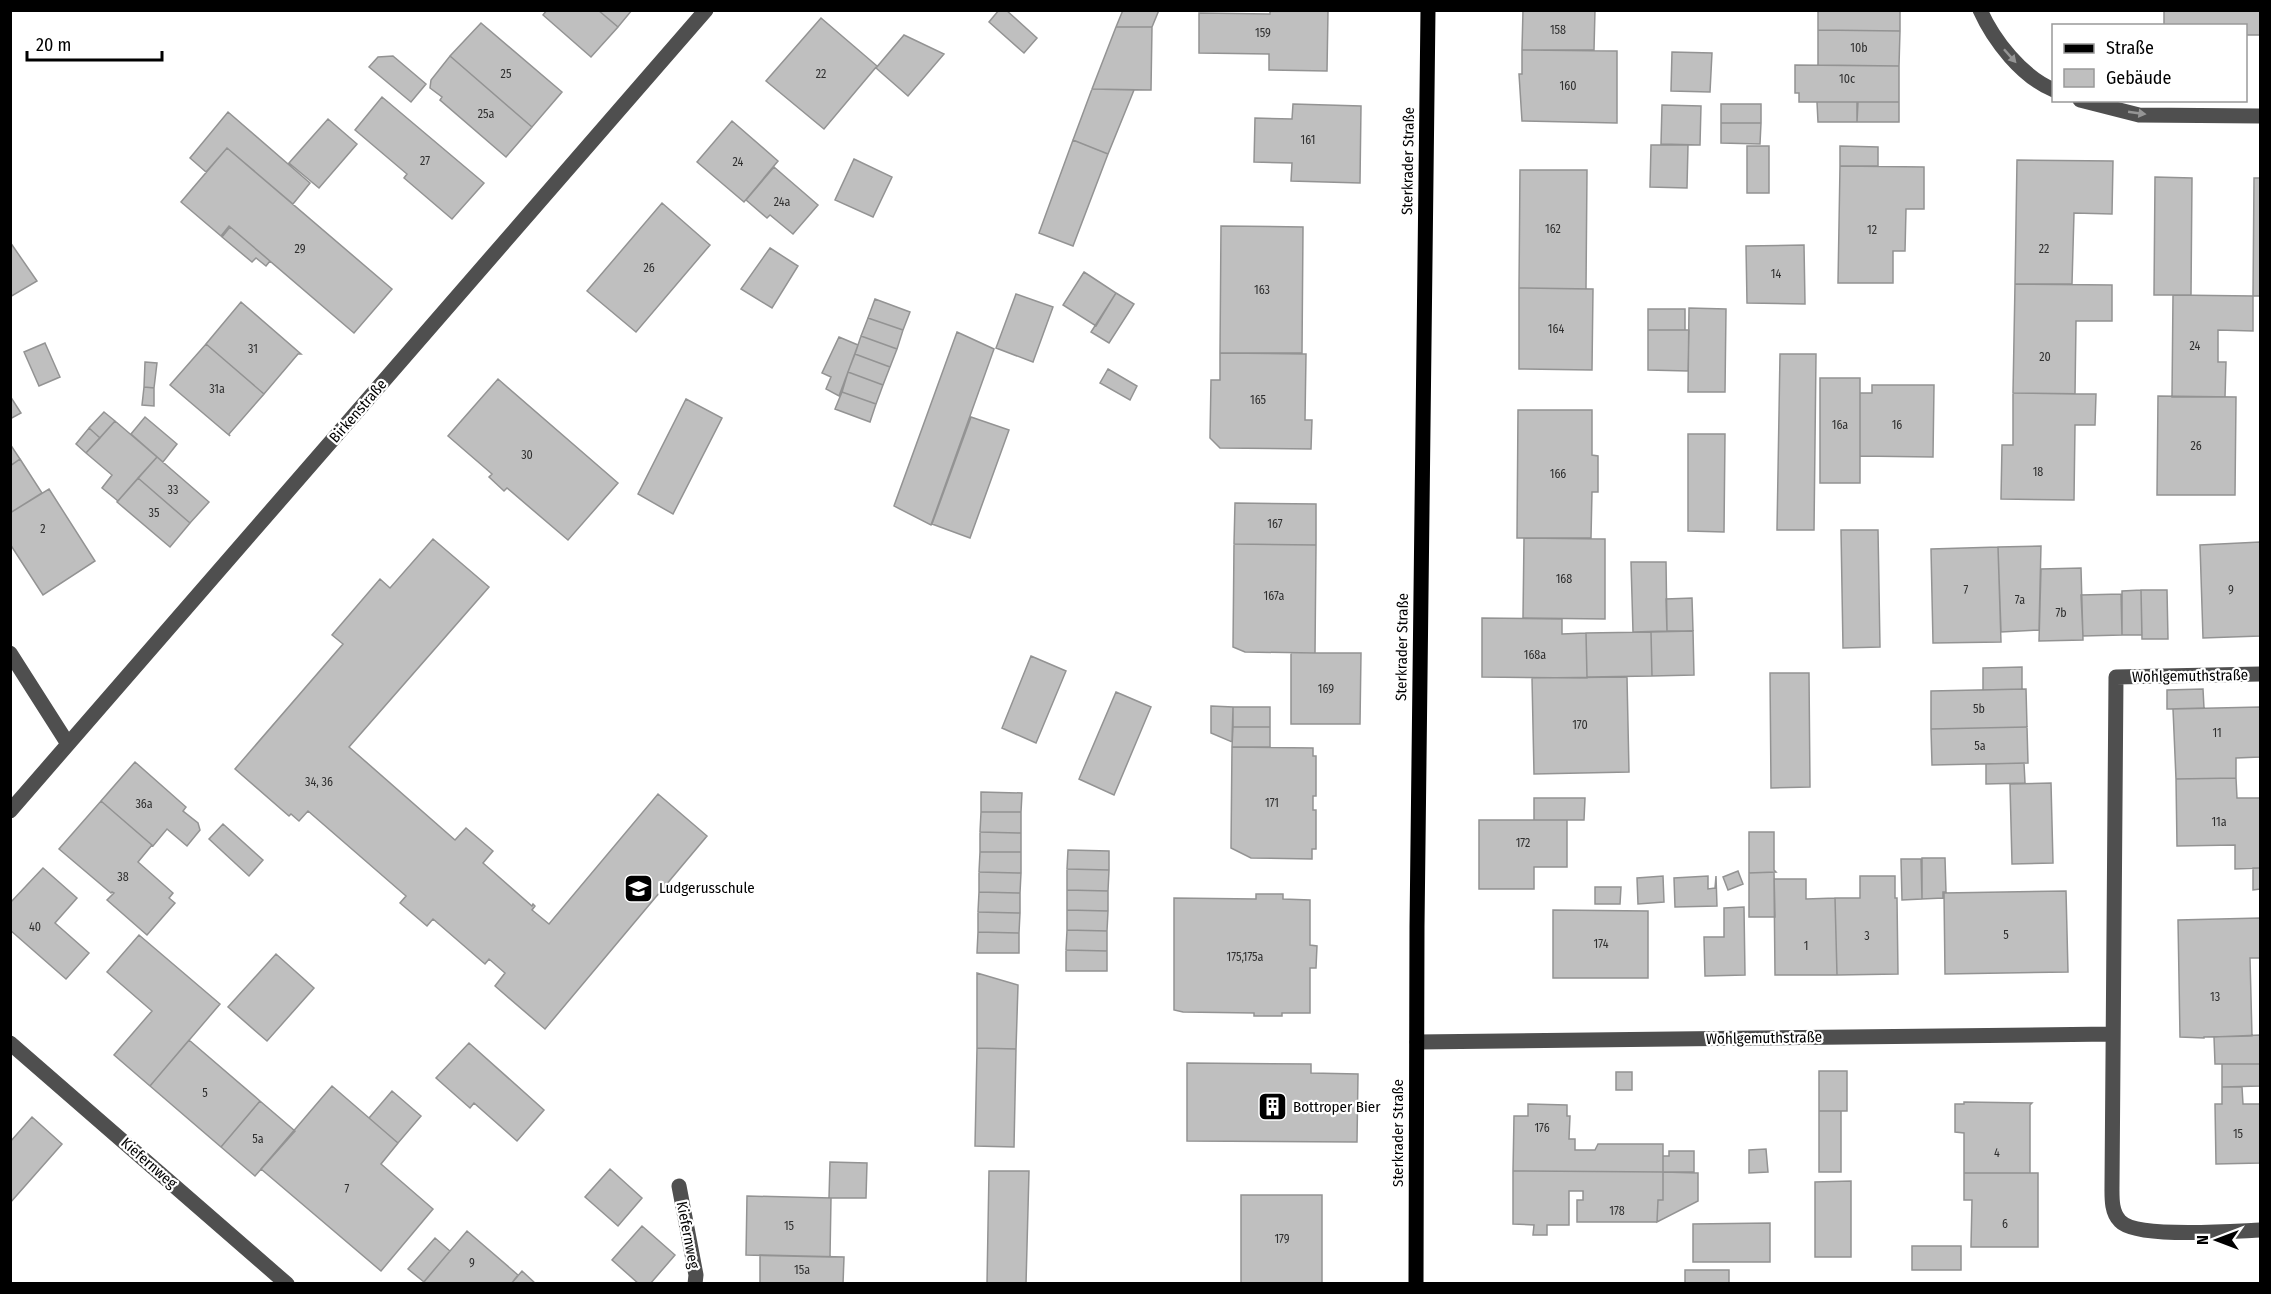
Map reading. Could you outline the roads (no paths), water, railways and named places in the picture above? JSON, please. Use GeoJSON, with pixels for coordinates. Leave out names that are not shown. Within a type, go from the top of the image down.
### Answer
{"type":"FeatureCollection","features":[{"type":"Feature","properties":{"kind":"main road","name":"Sterkrader Straße"},"geometry":{"type":"LineString","coordinates":[[1416,1284],[1428,10]]}},
{"type":"Feature","properties":{"kind":"street","name":"Birkenstraße"},"geometry":{"type":"LineString","coordinates":[[10,811],[706,10]]}},
{"type":"Feature","properties":{"kind":"street"},"geometry":{"type":"LineString","coordinates":[[1980,10],[2009,57],[2046,87],[2052,89]]}},
{"type":"Feature","properties":{"kind":"street"},"geometry":{"type":"LineString","coordinates":[[2088,102],[2139,115],[2260,116]]}},
{"type":"Feature","properties":{"kind":"street"},"geometry":{"type":"LineString","coordinates":[[10,653],[68,744]]}},
{"type":"Feature","properties":{"kind":"street","name":"Wohlgemuthstraße"},"geometry":{"type":"LineString","coordinates":[[2260,674],[2116,677],[2112,1034],[2112,1206],[2119,1221],[2129,1227],[2161,1232],[2260,1230]]}},
{"type":"Feature","properties":{"kind":"street","name":"Wohlgemuthstraße"},"geometry":{"type":"LineString","coordinates":[[1417,1042],[2112,1034]]}},
{"type":"Feature","properties":{"kind":"street","name":"Kiefernweg"},"geometry":{"type":"LineString","coordinates":[[10,1042],[287,1284]]}},
{"type":"Feature","properties":{"kind":"street","name":"Kiefernweg"},"geometry":{"type":"LineString","coordinates":[[679,1186],[696,1284]]}},
{"type":"Feature","properties":{"kind":"place","name":"Ludgerusschule"},"geometry":{"type":"Point","coordinates":[638,888]}},
{"type":"Feature","properties":{"kind":"place","name":"Bottroper Bier"},"geometry":{"type":"Point","coordinates":[1272,1107]}}]}
